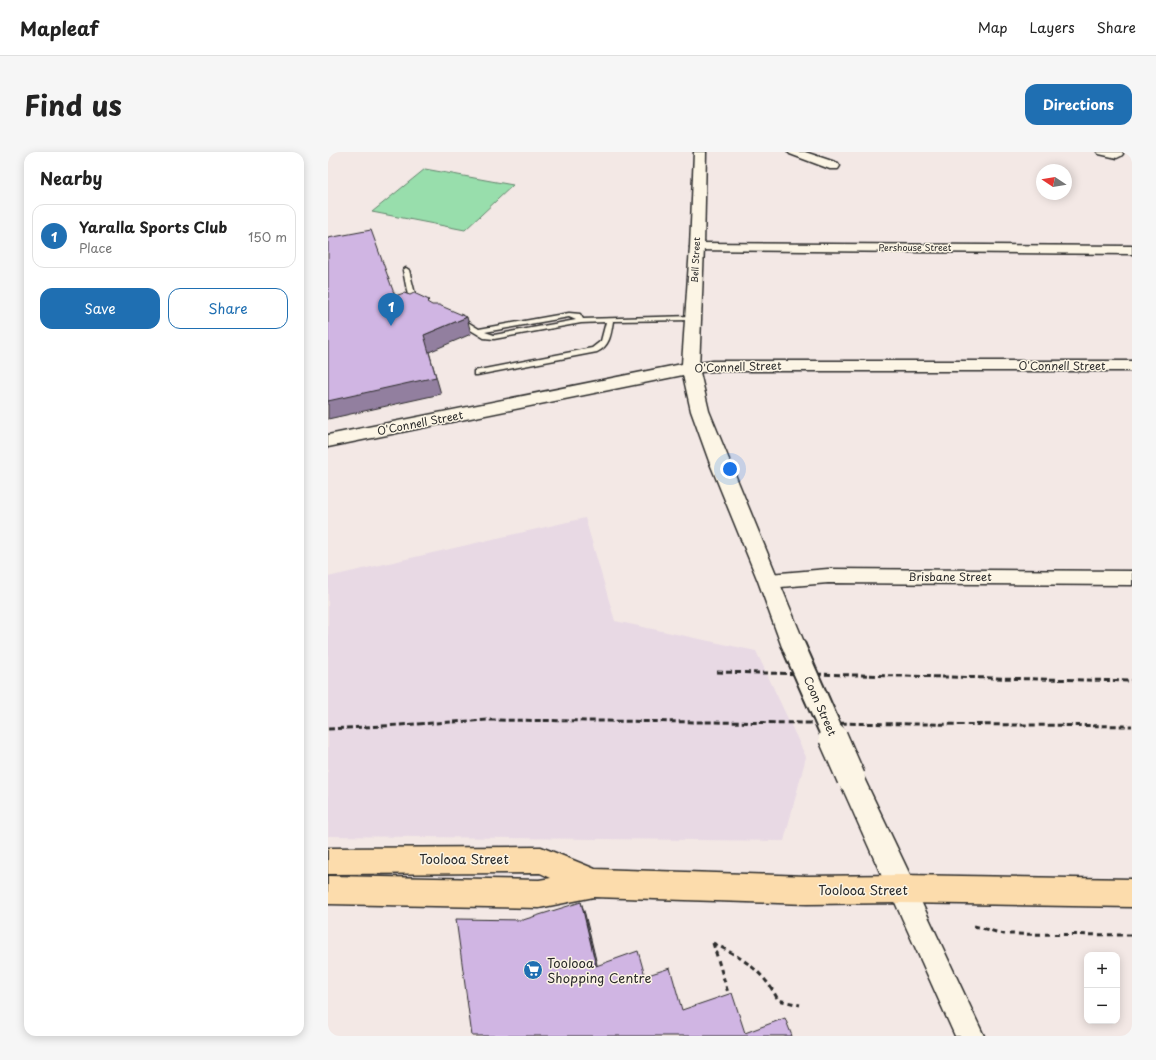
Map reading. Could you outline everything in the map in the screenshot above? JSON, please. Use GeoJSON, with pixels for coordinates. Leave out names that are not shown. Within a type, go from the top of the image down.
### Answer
{"type":"FeatureCollection","features":[{"type":"Feature","properties":{"kind":"main road","name":"Toolooa Street"},"geometry":{"type":"LineString","coordinates":[[328,861],[541,860],[594,883]]}},
{"type":"Feature","properties":{"kind":"main road","name":"Toolooa Street"},"geometry":{"type":"LineString","coordinates":[[328,890],[539,894],[594,883],[807,890],[902,889],[1132,892]]}},
{"type":"Feature","properties":{"kind":"street","name":"Bell Street"},"geometry":{"type":"LineString","coordinates":[[690,368],[698,247],[700,152]]}},
{"type":"Feature","properties":{"kind":"street"},"geometry":{"type":"LineString","coordinates":[[794,152],[834,166]]}},
{"type":"Feature","properties":{"kind":"street"},"geometry":{"type":"LineString","coordinates":[[1103,152],[1117,154]]}},
{"type":"Feature","properties":{"kind":"street","name":"Pershouse Street"},"geometry":{"type":"LineString","coordinates":[[698,247],[1132,250]]}},
{"type":"Feature","properties":{"kind":"street","name":"O'Connell Street"},"geometry":{"type":"LineString","coordinates":[[328,441],[690,368],[713,366],[1132,366]]}},
{"type":"Feature","properties":{"kind":"street","name":"Coon Street"},"geometry":{"type":"LineString","coordinates":[[690,368],[700,411],[794,647],[851,778],[970,1036]]}},
{"type":"Feature","properties":{"kind":"street","name":"Brisbane Street"},"geometry":{"type":"LineString","coordinates":[[769,581],[828,576],[1132,578]]}},
{"type":"Feature","properties":{"kind":"lane"},"geometry":{"type":"LineString","coordinates":[[406,270],[414,308]]}},
{"type":"Feature","properties":{"kind":"lane"},"geometry":{"type":"LineString","coordinates":[[450,317],[487,336],[494,337],[581,321],[610,319],[693,318]]}},
{"type":"Feature","properties":{"kind":"lane"},"geometry":{"type":"LineString","coordinates":[[477,373],[601,348],[606,340],[610,319]]}},
{"type":"Feature","properties":{"kind":"path"},"geometry":{"type":"LineString","coordinates":[[974,926],[1004,934],[1132,935]]}},
{"type":"Feature","properties":{"kind":"path"},"geometry":{"type":"LineString","coordinates":[[730,1000],[713,942],[742,957],[751,965],[769,982],[778,1000],[800,1005]]}},
{"type":"Feature","properties":{"kind":"shaded area"},"geometry":{"type":"Polygon","coordinates":[[[585,518],[615,621],[756,651],[806,757],[784,841],[328,836],[328,577],[585,518]]]}},
{"type":"Feature","properties":{"kind":"green space"},"geometry":{"type":"Polygon","coordinates":[[[425,169],[513,185],[465,230],[372,212],[425,169]]]}},
{"type":"Feature","properties":{"kind":"building"},"geometry":{"type":"Polygon","coordinates":[[[371,230],[395,296],[404,293],[410,295],[414,293],[429,300],[427,302],[432,305],[439,305],[467,317],[424,335],[436,377],[328,401],[328,238],[371,230]]]}},
{"type":"Feature","properties":{"kind":"building","name":"Toolooa Shopping Centre"},"geometry":{"type":"Polygon","coordinates":[[[581,902],[596,966],[638,951],[645,976],[670,968],[682,1010],[732,993],[745,1033],[785,1018],[792,1036],[472,1036],[456,919],[523,920],[581,902]]]}},
{"type":"Feature","properties":{"kind":"railway"},"geometry":{"type":"LineString","coordinates":[[717,672],[1132,681]]}},
{"type":"Feature","properties":{"kind":"railway"},"geometry":{"type":"LineString","coordinates":[[328,729],[488,720],[1132,726]]}},
{"type":"Feature","properties":{"kind":"place","name":"Yaralla Sports Club"},"geometry":{"type":"Point","coordinates":[391,326]}},
{"type":"Feature","properties":{"kind":"place","name":"Toolooa Shopping Centre"},"geometry":{"type":"Point","coordinates":[533,970]}}]}
